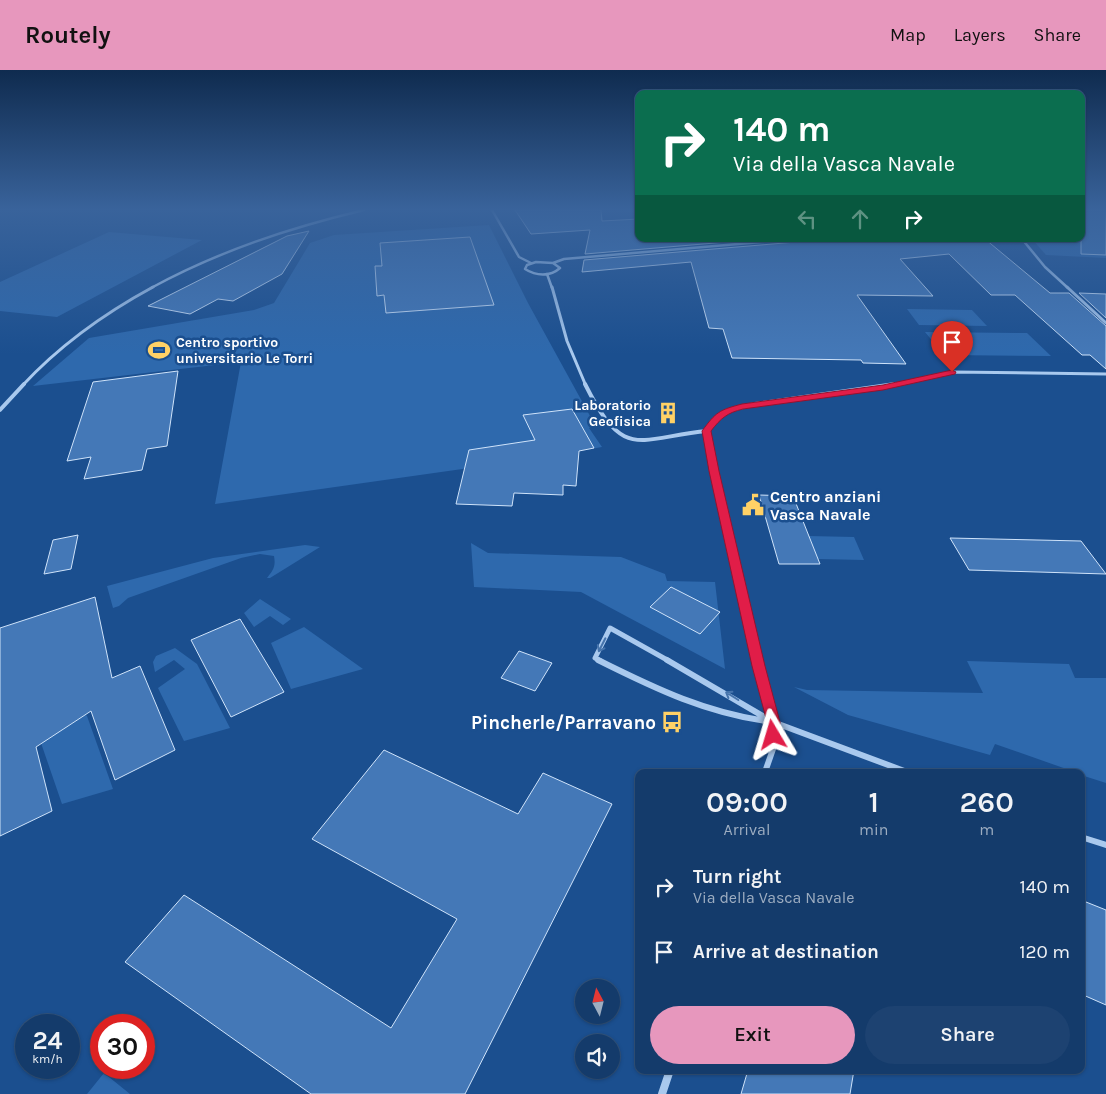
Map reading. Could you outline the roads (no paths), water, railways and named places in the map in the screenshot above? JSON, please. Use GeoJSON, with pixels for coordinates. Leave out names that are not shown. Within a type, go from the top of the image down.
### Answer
{"type":"FeatureCollection","features":[{"type":"Feature","properties":{"kind":"street"},"geometry":{"type":"LineString","coordinates":[[0,410],[48,360],[75,338],[122,306],[196,265],[213,258]]}},
{"type":"Feature","properties":{"kind":"street"},"geometry":{"type":"LineString","coordinates":[[521,258],[531,263],[553,263],[564,259],[578,258]]}},
{"type":"Feature","properties":{"kind":"street"},"geometry":{"type":"LineString","coordinates":[[1037,258],[1106,323]]}},
{"type":"Feature","properties":{"kind":"street"},"geometry":{"type":"LineString","coordinates":[[531,263],[525,267],[527,271],[536,274],[547,274],[559,270],[559,266],[553,263]]}},
{"type":"Feature","properties":{"kind":"street"},"geometry":{"type":"LineString","coordinates":[[547,274],[574,360],[602,415],[616,432],[632,440],[643,441],[707,431],[718,416],[726,411],[742,406],[883,387],[952,372],[1106,374]]}},
{"type":"Feature","properties":{"kind":"street"},"geometry":{"type":"LineString","coordinates":[[707,431],[714,471],[758,666],[773,722],[773,749],[766,769]]}},
{"type":"Feature","properties":{"kind":"street"},"geometry":{"type":"LineString","coordinates":[[773,722],[742,719],[715,712],[678,698],[595,658],[610,628],[718,688],[773,722],[899,769]]}},
{"type":"Feature","properties":{"kind":"street"},"geometry":{"type":"LineString","coordinates":[[1085,838],[1106,845]]}},
{"type":"Feature","properties":{"kind":"street"},"geometry":{"type":"LineString","coordinates":[[662,1094],[669,1074]]}},
{"type":"Feature","properties":{"kind":"place","name":"Centro sportivo universitario Le Torri"},"geometry":{"type":"Point","coordinates":[159,350]}},
{"type":"Feature","properties":{"kind":"place","name":"Laboratorio Geofisica"},"geometry":{"type":"Point","coordinates":[668,413]}},
{"type":"Feature","properties":{"kind":"place","name":"Centro anziani Vasca Navale"},"geometry":{"type":"Point","coordinates":[753,505]}},
{"type":"Feature","properties":{"kind":"place","name":"Pincherle/Parravano"},"geometry":{"type":"Point","coordinates":[672,722]}}]}
